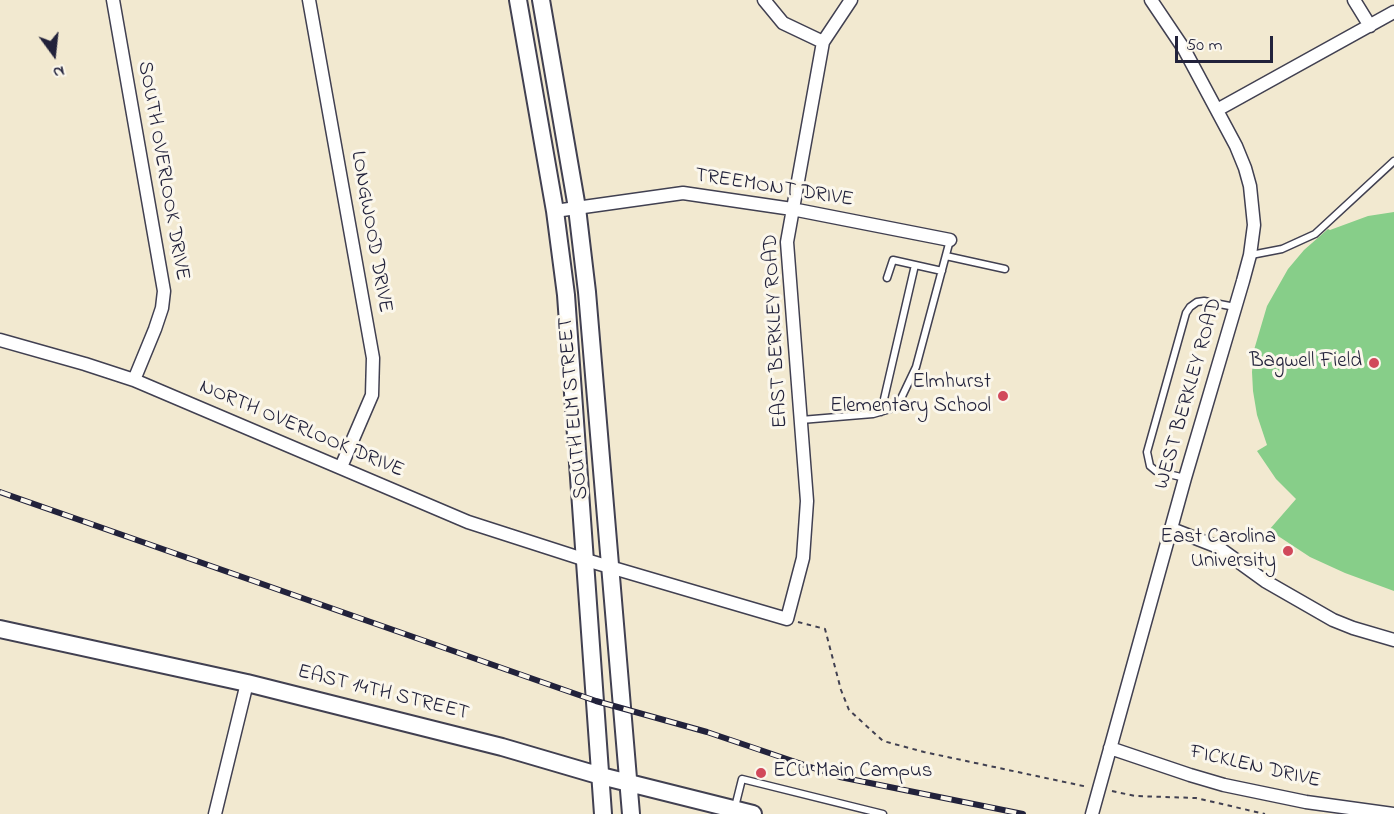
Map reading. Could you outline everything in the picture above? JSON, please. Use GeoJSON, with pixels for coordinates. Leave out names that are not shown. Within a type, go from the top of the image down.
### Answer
{"type":"FeatureCollection","features":[{"type":"Feature","properties":{"kind":"street","name":"SOUTH OVERLOOK DRIVE"},"geometry":{"type":"LineString","coordinates":[[113,0],[164,291],[162,308],[155,329],[134,380]]}},
{"type":"Feature","properties":{"kind":"street","name":"LONGWOOD DRIVE"},"geometry":{"type":"LineString","coordinates":[[309,0],[373,358],[372,395],[341,467]]}},
{"type":"Feature","properties":{"kind":"street"},"geometry":{"type":"LineString","coordinates":[[764,0],[783,23],[823,42],[851,0]]}},
{"type":"Feature","properties":{"kind":"street","name":"WEST BERKLEY ROAD"},"geometry":{"type":"LineString","coordinates":[[1092,814],[1185,478],[1236,307],[1250,255],[1254,225],[1251,186],[1245,168],[1184,49],[1151,0]]}},
{"type":"Feature","properties":{"kind":"street"},"geometry":{"type":"LineString","coordinates":[[1354,0],[1370,26]]}},
{"type":"Feature","properties":{"kind":"street"},"geometry":{"type":"LineString","coordinates":[[519,4],[541,2]]}},
{"type":"Feature","properties":{"kind":"street","name":"SOUTH ELM STREET"},"geometry":{"type":"LineString","coordinates":[[541,2],[577,208],[612,567],[631,814]]}},
{"type":"Feature","properties":{"kind":"street","name":"SOUTH ELM STREET"},"geometry":{"type":"LineString","coordinates":[[519,4],[555,211],[566,295],[603,814]]}},
{"type":"Feature","properties":{"kind":"street"},"geometry":{"type":"LineString","coordinates":[[1217,110],[1394,12]]}},
{"type":"Feature","properties":{"kind":"street","name":"EAST BERKLEY ROAD"},"geometry":{"type":"LineString","coordinates":[[787,619],[803,558],[807,501],[787,242],[823,42]]}},
{"type":"Feature","properties":{"kind":"street","name":"TREEMONT DRIVE"},"geometry":{"type":"LineString","coordinates":[[555,211],[683,193],[792,209],[950,240]]}},
{"type":"Feature","properties":{"kind":"street","name":"NORTH OVERLOOK DRIVE"},"geometry":{"type":"LineString","coordinates":[[0,340],[134,380],[468,522],[586,560],[787,619]]}},
{"type":"Feature","properties":{"kind":"street"},"geometry":{"type":"LineString","coordinates":[[573,377],[594,375]]}},
{"type":"Feature","properties":{"kind":"street"},"geometry":{"type":"LineString","coordinates":[[1172,529],[1218,547],[1265,581],[1333,620],[1394,640]]}},
{"type":"Feature","properties":{"kind":"street","name":"EAST 14TH STREET"},"geometry":{"type":"LineString","coordinates":[[0,629],[247,683],[502,747],[601,776],[753,814]]}},
{"type":"Feature","properties":{"kind":"street"},"geometry":{"type":"LineString","coordinates":[[215,814],[247,683]]}},
{"type":"Feature","properties":{"kind":"street","name":"FICKLEN DRIVE"},"geometry":{"type":"LineString","coordinates":[[1110,748],[1224,784],[1306,802],[1393,814]]}},
{"type":"Feature","properties":{"kind":"lane"},"geometry":{"type":"LineString","coordinates":[[1250,255],[1282,249],[1315,234],[1394,161]]}},
{"type":"Feature","properties":{"kind":"lane"},"geometry":{"type":"LineString","coordinates":[[801,420],[881,412],[897,407],[916,367],[950,240]]}},
{"type":"Feature","properties":{"kind":"lane"},"geometry":{"type":"LineString","coordinates":[[946,256],[1005,269]]}},
{"type":"Feature","properties":{"kind":"lane"},"geometry":{"type":"LineString","coordinates":[[887,278],[892,260],[942,271]]}},
{"type":"Feature","properties":{"kind":"lane"},"geometry":{"type":"LineString","coordinates":[[881,412],[915,265]]}},
{"type":"Feature","properties":{"kind":"lane"},"geometry":{"type":"LineString","coordinates":[[1185,478],[1156,471],[1150,466],[1147,452],[1186,313],[1190,307],[1204,301],[1236,307]]}},
{"type":"Feature","properties":{"kind":"lane"},"geometry":{"type":"LineString","coordinates":[[735,809],[742,779],[883,814]]}},
{"type":"Feature","properties":{"kind":"path"},"geometry":{"type":"LineString","coordinates":[[787,619],[825,629],[841,690],[849,710],[883,741],[924,753],[1085,786]]}},
{"type":"Feature","properties":{"kind":"path"},"geometry":{"type":"LineString","coordinates":[[1113,791],[1135,796],[1196,798],[1265,814]]}},
{"type":"Feature","properties":{"kind":"green space"},"geometry":{"type":"Polygon","coordinates":[[[1394,212],[1394,591],[1310,557],[1269,530],[1296,499],[1276,479],[1257,451],[1267,445],[1257,415],[1252,372],[1254,350],[1267,306],[1288,269],[1304,250],[1328,229],[1368,216],[1394,212]]]}},
{"type":"Feature","properties":{"kind":"railway"},"geometry":{"type":"LineString","coordinates":[[0,492],[596,701],[707,732],[840,777],[1023,814]]}},
{"type":"Feature","properties":{"kind":"place","name":"Bagwell Field"},"geometry":{"type":"Point","coordinates":[1374,363]}},
{"type":"Feature","properties":{"kind":"place","name":"Elmhurst Elementary School"},"geometry":{"type":"Point","coordinates":[1003,396]}},
{"type":"Feature","properties":{"kind":"place","name":"East Carolina University"},"geometry":{"type":"Point","coordinates":[1288,551]}},
{"type":"Feature","properties":{"kind":"place","name":"ECU Main Campus"},"geometry":{"type":"Point","coordinates":[761,773]}}]}
